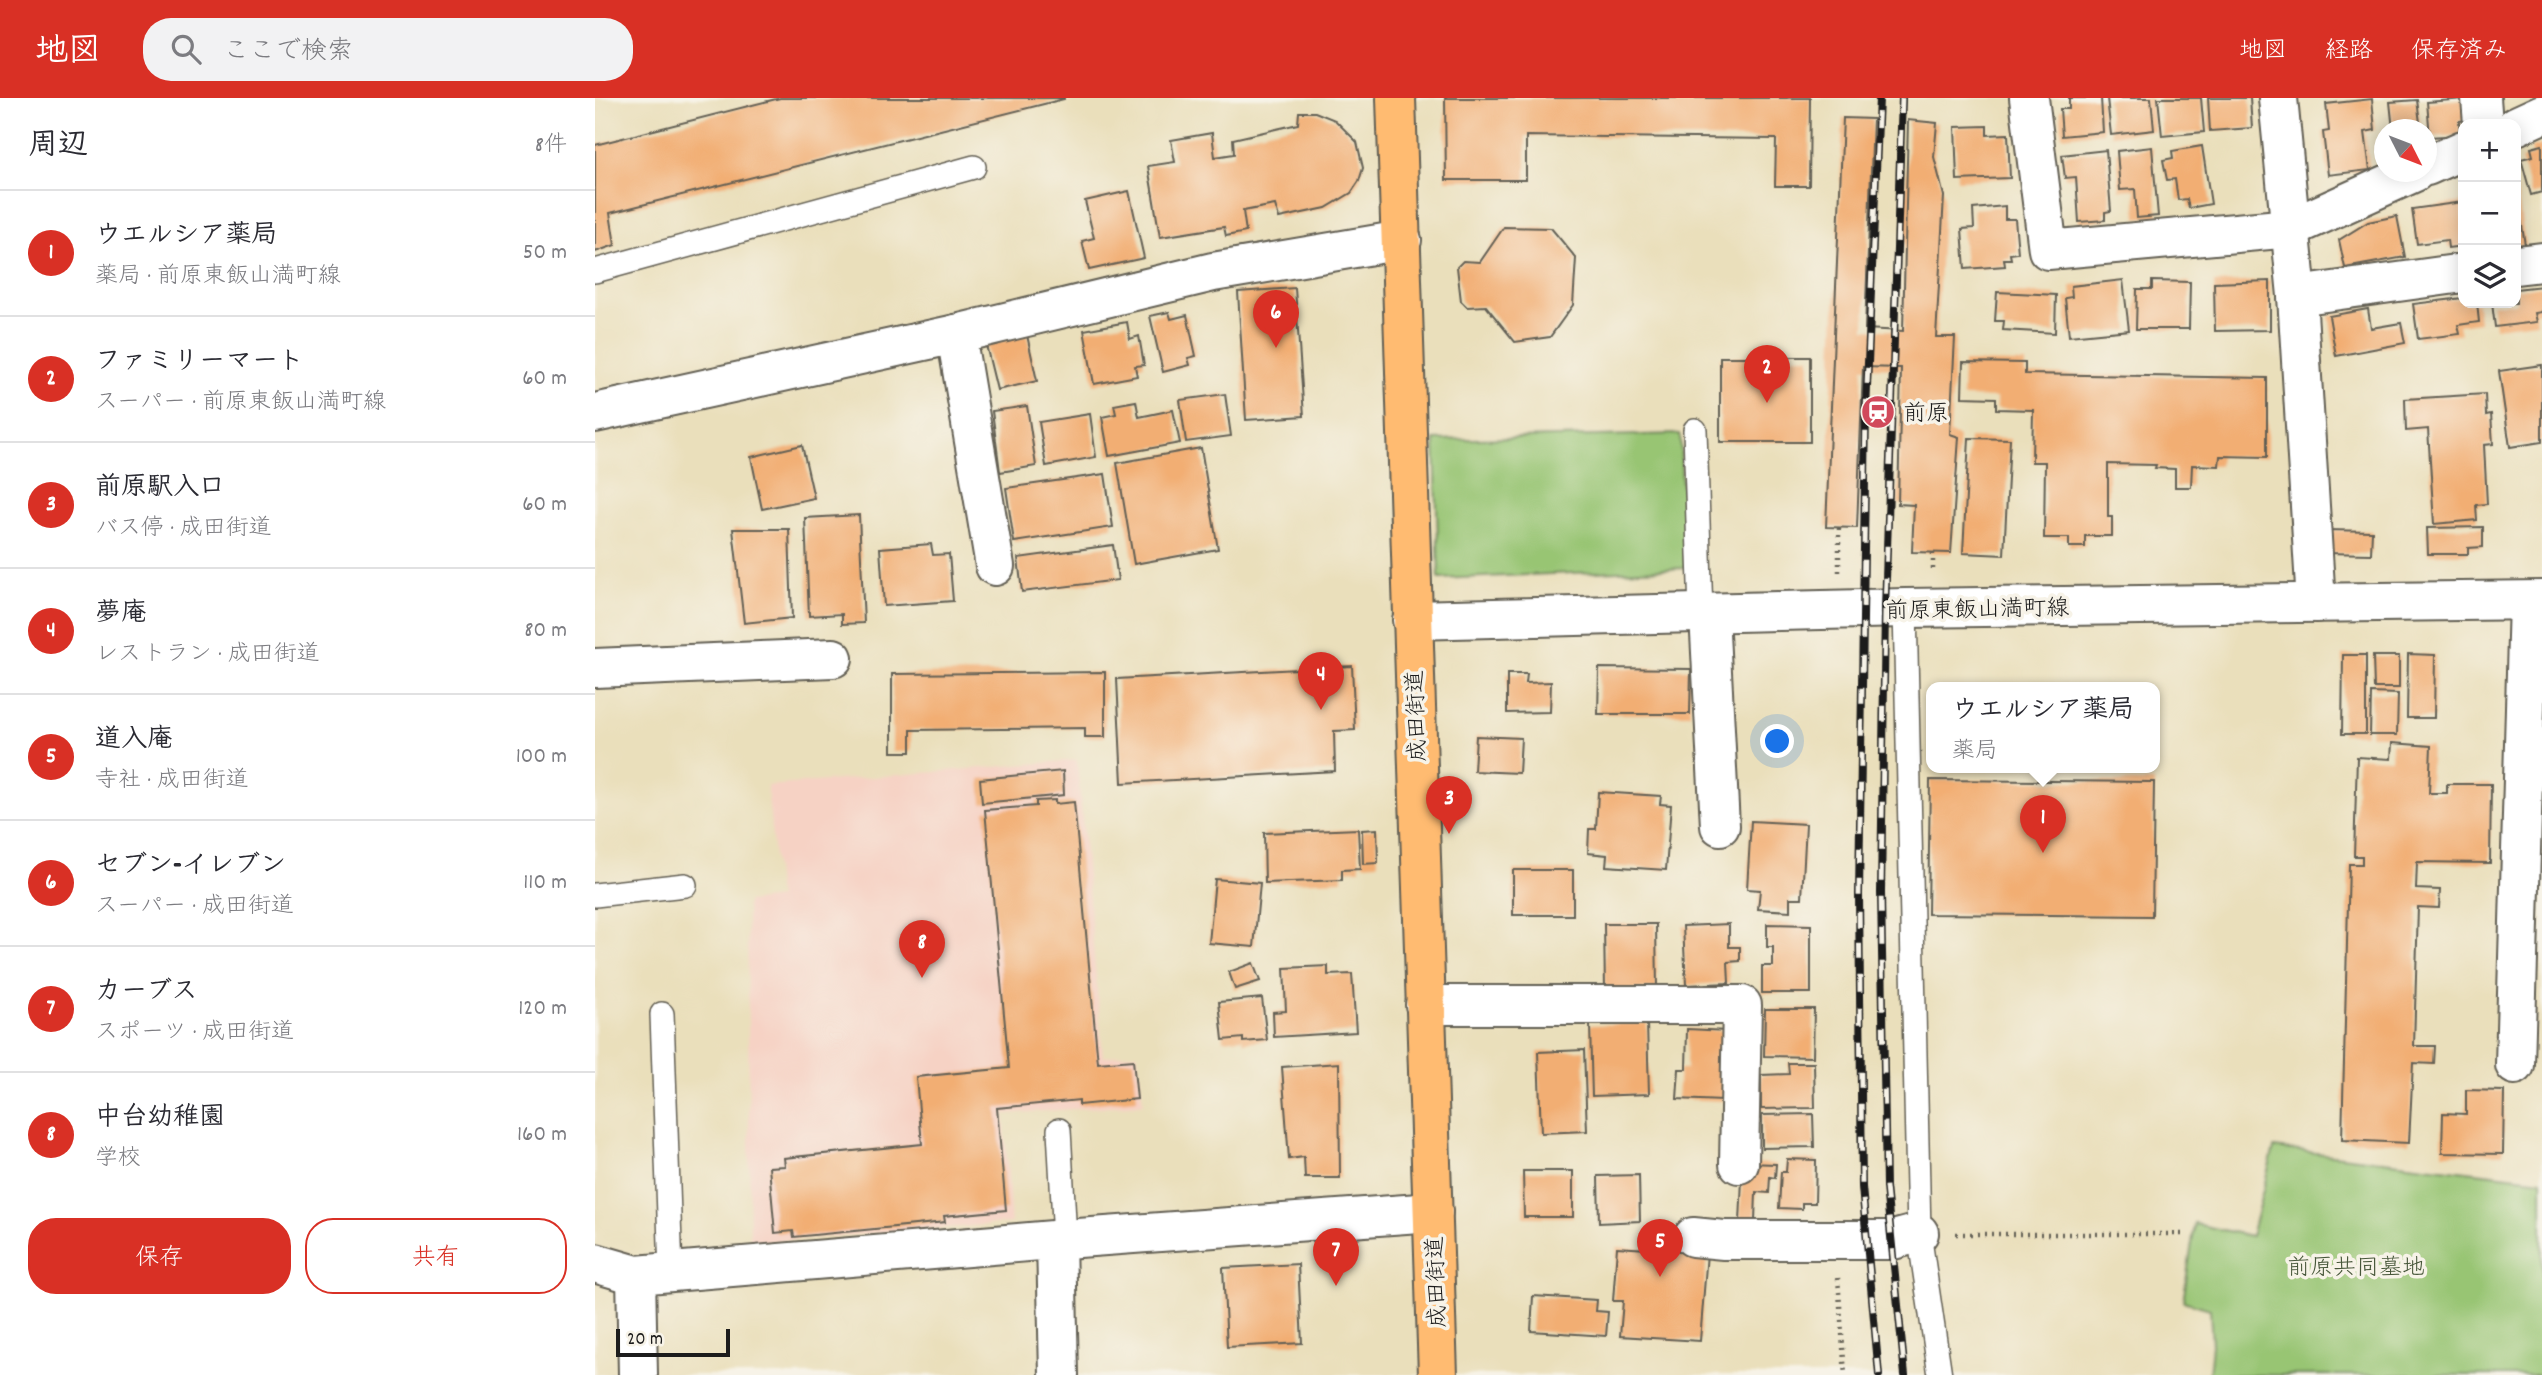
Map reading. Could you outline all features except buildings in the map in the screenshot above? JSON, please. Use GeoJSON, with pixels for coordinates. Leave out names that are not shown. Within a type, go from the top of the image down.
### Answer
{"type":"FeatureCollection","features":[{"type":"Feature","properties":{"kind":"highway","name":"成田街道"},"geometry":{"type":"LineString","coordinates":[[1396,98],[1438,1375]]}},
{"type":"Feature","properties":{"kind":"street"},"geometry":{"type":"LineString","coordinates":[[2029,98],[2048,250],[2291,228],[2394,182]]}},
{"type":"Feature","properties":{"kind":"street"},"geometry":{"type":"LineString","coordinates":[[2278,98],[2297,296],[2316,603]]}},
{"type":"Feature","properties":{"kind":"street"},"geometry":{"type":"LineString","coordinates":[[2480,98],[2482,119]]}},
{"type":"Feature","properties":{"kind":"street"},"geometry":{"type":"LineString","coordinates":[[2521,124],[2542,114]]}},
{"type":"Feature","properties":{"kind":"street"},"geometry":{"type":"LineString","coordinates":[[2437,162],[2458,152]]}},
{"type":"Feature","properties":{"kind":"street"},"geometry":{"type":"LineString","coordinates":[[595,413],[956,334],[1213,272],[1402,240]]}},
{"type":"Feature","properties":{"kind":"street"},"geometry":{"type":"LineString","coordinates":[[2521,264],[2542,262]]}},
{"type":"Feature","properties":{"kind":"street"},"geometry":{"type":"LineString","coordinates":[[2297,296],[2458,274]]}},
{"type":"Feature","properties":{"kind":"street"},"geometry":{"type":"LineString","coordinates":[[956,334],[995,566]]}},
{"type":"Feature","properties":{"kind":"street"},"geometry":{"type":"LineString","coordinates":[[2515,1065],[2535,601]]}},
{"type":"Feature","properties":{"kind":"street","name":"前原東飯山満町線"},"geometry":{"type":"LineString","coordinates":[[1412,620],[1905,608],[2535,601]]}},
{"type":"Feature","properties":{"kind":"street"},"geometry":{"type":"LineString","coordinates":[[1705,614],[1720,826]]}},
{"type":"Feature","properties":{"kind":"street"},"geometry":{"type":"LineString","coordinates":[[595,668],[834,658]]}},
{"type":"Feature","properties":{"kind":"street"},"geometry":{"type":"LineString","coordinates":[[1425,1005],[1742,1005],[1739,1164]]}},
{"type":"Feature","properties":{"kind":"street"},"geometry":{"type":"LineString","coordinates":[[595,1263],[654,1274],[1061,1239],[1433,1212]]}},
{"type":"Feature","properties":{"kind":"street"},"geometry":{"type":"LineString","coordinates":[[1693,1237],[1724,1240],[1893,1240],[1919,1233]]}},
{"type":"Feature","properties":{"kind":"street"},"geometry":{"type":"LineString","coordinates":[[1059,1375],[1061,1239]]}},
{"type":"Feature","properties":{"kind":"street"},"geometry":{"type":"LineString","coordinates":[[638,1375],[654,1274]]}},
{"type":"Feature","properties":{"kind":"lane"},"geometry":{"type":"LineString","coordinates":[[595,271],[974,167]]}},
{"type":"Feature","properties":{"kind":"lane"},"geometry":{"type":"LineString","coordinates":[[1695,430],[1705,614]]}},
{"type":"Feature","properties":{"kind":"lane"},"geometry":{"type":"LineString","coordinates":[[1905,608],[1919,1233],[1940,1375]]}},
{"type":"Feature","properties":{"kind":"lane"},"geometry":{"type":"LineString","coordinates":[[595,895],[685,885]]}},
{"type":"Feature","properties":{"kind":"lane"},"geometry":{"type":"LineString","coordinates":[[654,1274],[663,1014]]}},
{"type":"Feature","properties":{"kind":"lane"},"geometry":{"type":"LineString","coordinates":[[1059,1130],[1061,1239]]}},
{"type":"Feature","properties":{"kind":"path"},"geometry":{"type":"LineString","coordinates":[[1839,528],[1839,578]]}},
{"type":"Feature","properties":{"kind":"path"},"geometry":{"type":"LineString","coordinates":[[1933,553],[1933,577]]}},
{"type":"Feature","properties":{"kind":"path"},"geometry":{"type":"LineString","coordinates":[[1919,1233],[2183,1234]]}},
{"type":"Feature","properties":{"kind":"path"},"geometry":{"type":"LineString","coordinates":[[1836,1240],[1845,1375]]}},
{"type":"Feature","properties":{"kind":"shaded area"},"geometry":{"type":"Polygon","coordinates":[[[1077,760],[1103,1057],[1137,1053],[1143,1104],[1004,1114],[1011,1223],[750,1243],[747,902],[778,898],[767,786],[1077,760]]]}},
{"type":"Feature","properties":{"kind":"green space"},"geometry":{"type":"Polygon","coordinates":[[[1680,434],[1685,568],[1439,579],[1435,440],[1680,434]]]}},
{"type":"Feature","properties":{"kind":"green space","name":"前原共同墓地"},"geometry":{"type":"Polygon","coordinates":[[[2274,1148],[2542,1180],[2542,1375],[2209,1375],[2212,1345],[2210,1309],[2183,1301],[2195,1224],[2251,1236],[2274,1148]]]}},
{"type":"Feature","properties":{"kind":"railway"},"geometry":{"type":"LineString","coordinates":[[1879,98],[1866,411],[1859,894],[1862,1187],[1879,1375]]}},
{"type":"Feature","properties":{"kind":"railway"},"geometry":{"type":"LineString","coordinates":[[1902,98],[1885,609],[1881,893],[1886,1187],[1905,1375]]}},
{"type":"Feature","properties":{"kind":"place","name":"セブン-イレブン"},"geometry":{"type":"Point","coordinates":[1276,348]}},
{"type":"Feature","properties":{"kind":"place","name":"ファミリーマート"},"geometry":{"type":"Point","coordinates":[1767,403]}},
{"type":"Feature","properties":{"kind":"place","name":"前原"},"geometry":{"type":"Point","coordinates":[1878,412]}},
{"type":"Feature","properties":{"kind":"place","name":"夢庵"},"geometry":{"type":"Point","coordinates":[1321,710]}},
{"type":"Feature","properties":{"kind":"place","name":"前原駅入口"},"geometry":{"type":"Point","coordinates":[1449,834]}},
{"type":"Feature","properties":{"kind":"place","name":"ウエルシア薬局"},"geometry":{"type":"Point","coordinates":[2043,853]}},
{"type":"Feature","properties":{"kind":"place","name":"中台幼稚園"},"geometry":{"type":"Point","coordinates":[922,978]}},
{"type":"Feature","properties":{"kind":"place","name":"道入庵"},"geometry":{"type":"Point","coordinates":[1660,1277]}},
{"type":"Feature","properties":{"kind":"place","name":"カーブス"},"geometry":{"type":"Point","coordinates":[1336,1286]}}]}
